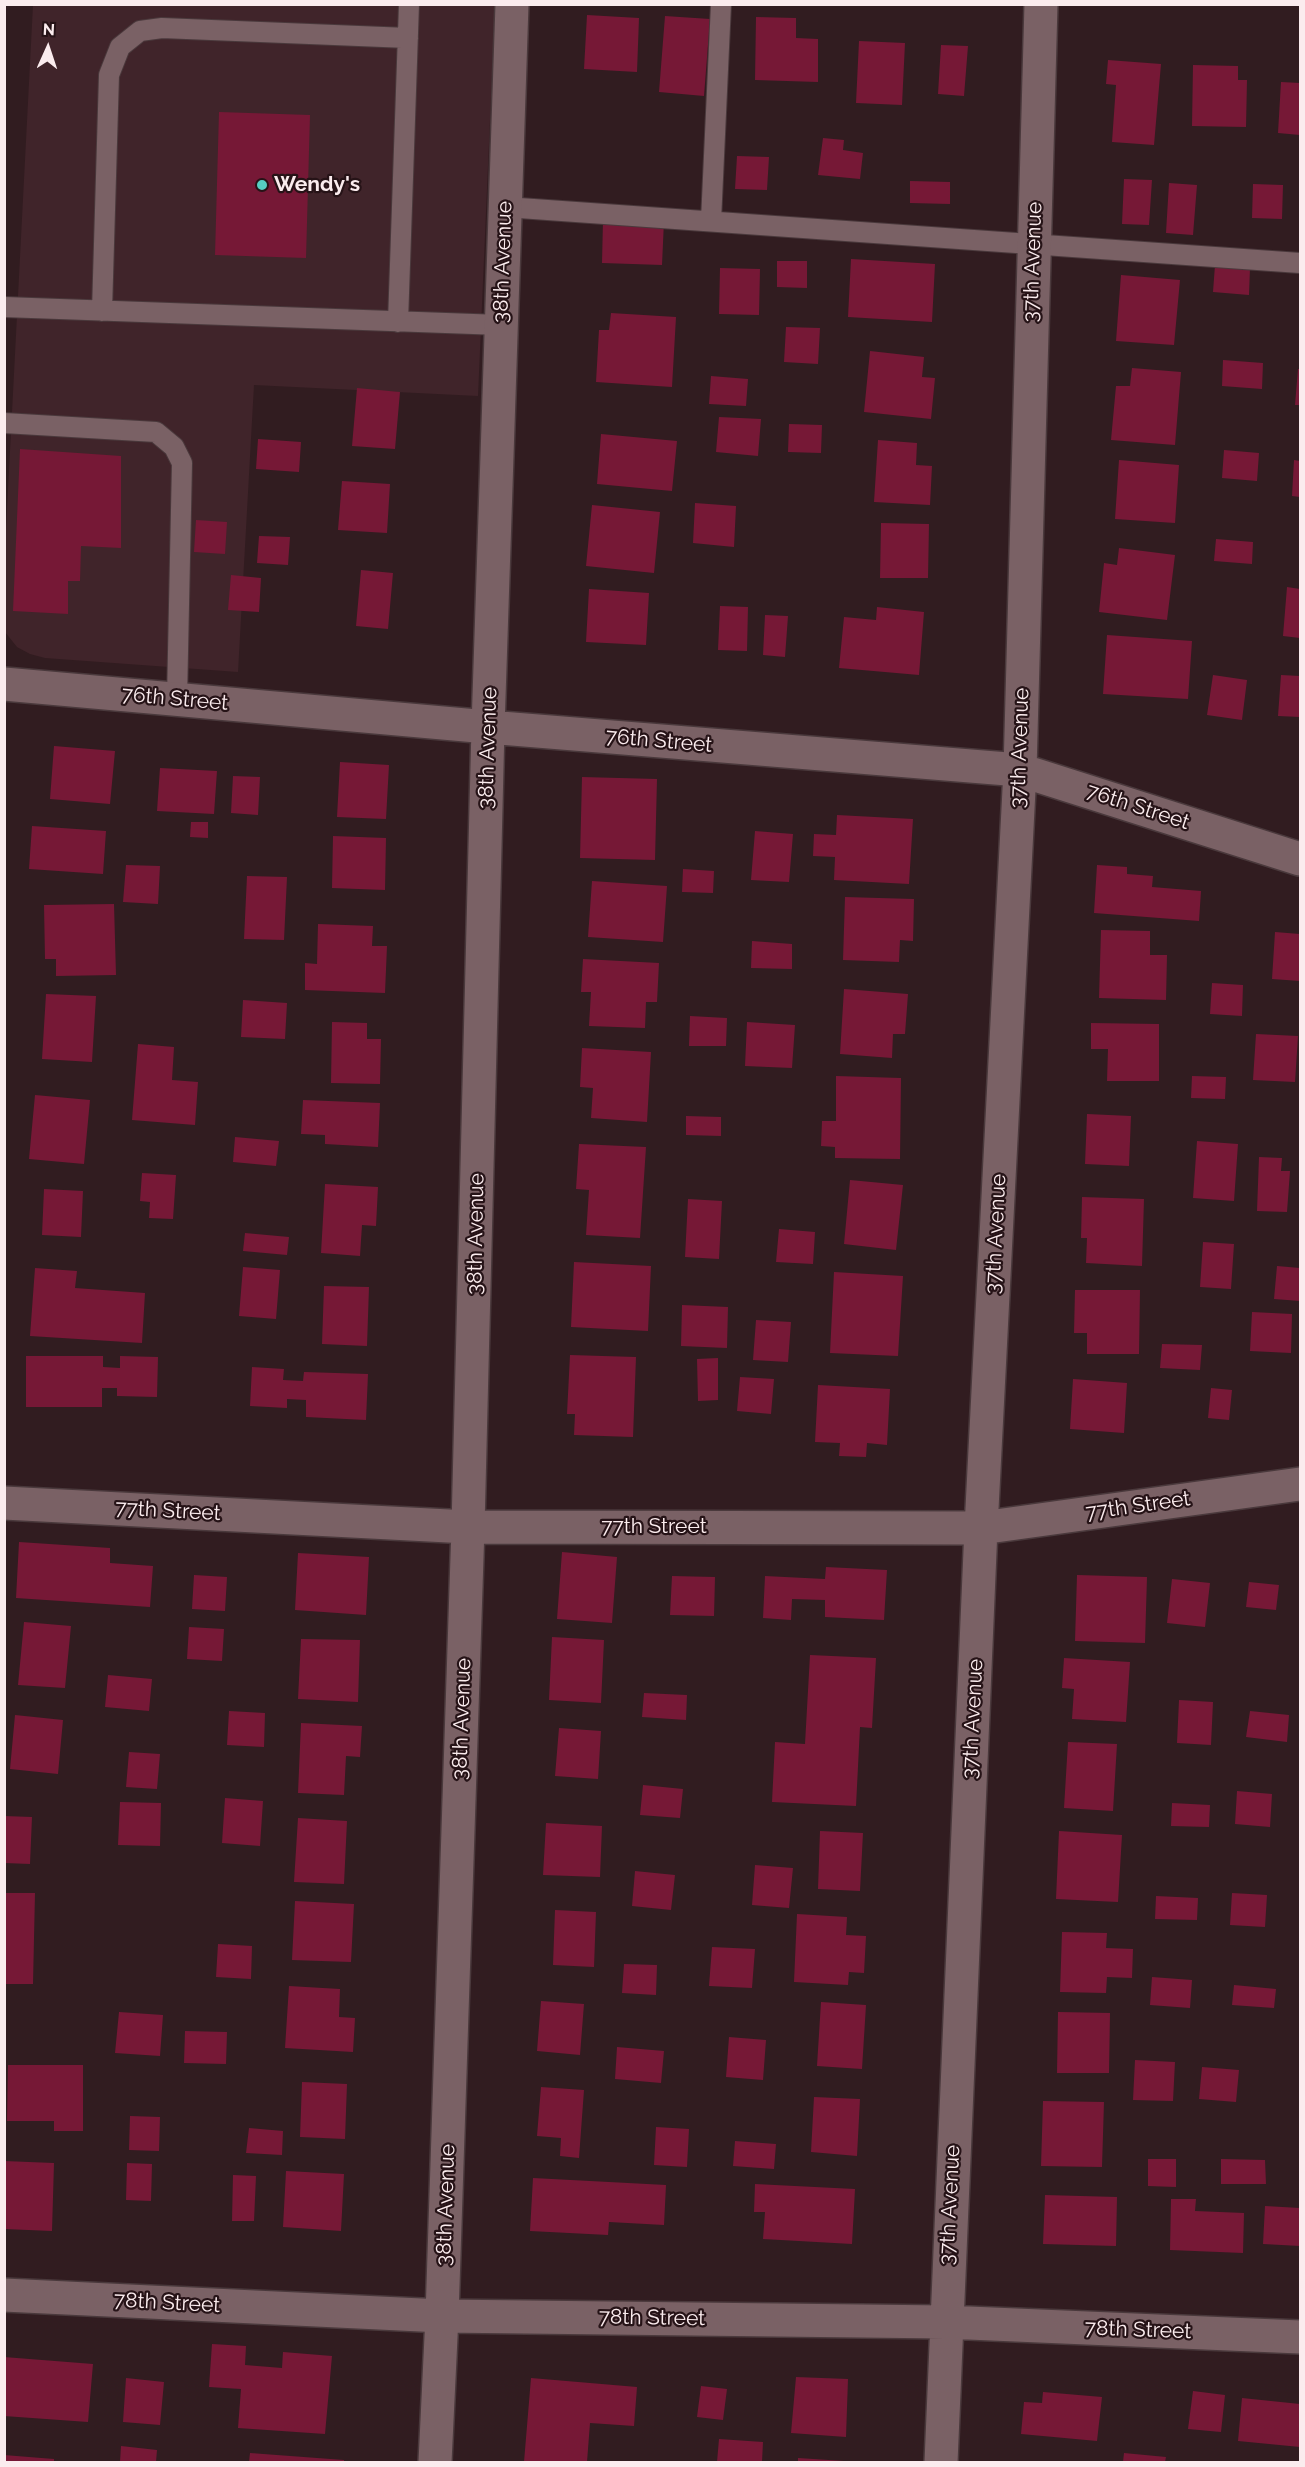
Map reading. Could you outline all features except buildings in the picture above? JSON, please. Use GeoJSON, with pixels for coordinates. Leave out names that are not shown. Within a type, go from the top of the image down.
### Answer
{"type":"FeatureCollection","features":[{"type":"Feature","properties":{"kind":"street","name":"38th Avenue"},"geometry":{"type":"LineString","coordinates":[[435,2463],[442,2316],[468,1527],[488,727],[512,4]]}},
{"type":"Feature","properties":{"kind":"street","name":"37th Avenue"},"geometry":{"type":"LineString","coordinates":[[941,2463],[945,2322],[981,1528],[1020,770],[1041,4]]}},
{"type":"Feature","properties":{"kind":"street","name":"76th Street"},"geometry":{"type":"LineString","coordinates":[[4,684],[488,727],[1020,770],[1300,859]]}},
{"type":"Feature","properties":{"kind":"street","name":"77th Street"},"geometry":{"type":"LineString","coordinates":[[4,1503],[468,1527],[981,1528],[1300,1484]]}},
{"type":"Feature","properties":{"kind":"street","name":"78th Street"},"geometry":{"type":"LineString","coordinates":[[4,2295],[442,2316],[945,2322],[1300,2337]]}},
{"type":"Feature","properties":{"kind":"lane"},"geometry":{"type":"LineString","coordinates":[[398,322],[410,4]]}},
{"type":"Feature","properties":{"kind":"lane"},"geometry":{"type":"LineString","coordinates":[[711,221],[721,4]]}},
{"type":"Feature","properties":{"kind":"lane"},"geometry":{"type":"LineString","coordinates":[[102,311],[109,75],[120,47],[140,31],[162,28],[408,38]]}},
{"type":"Feature","properties":{"kind":"lane"},"geometry":{"type":"LineString","coordinates":[[505,207],[1300,263]]}},
{"type":"Feature","properties":{"kind":"lane"},"geometry":{"type":"LineString","coordinates":[[4,307],[501,325]]}},
{"type":"Feature","properties":{"kind":"lane"},"geometry":{"type":"LineString","coordinates":[[4,423],[156,432],[174,447],[182,463],[177,699]]}},
{"type":"Feature","properties":{"kind":"shaded area"},"geometry":{"type":"Polygon","coordinates":[[[33,5],[495,5],[478,396],[254,385],[238,672],[45,658],[17,647],[5,632],[5,548],[33,5]]]}},
{"type":"Feature","properties":{"kind":"place","name":"Wendy's"},"geometry":{"type":"Point","coordinates":[262,185]}}]}
